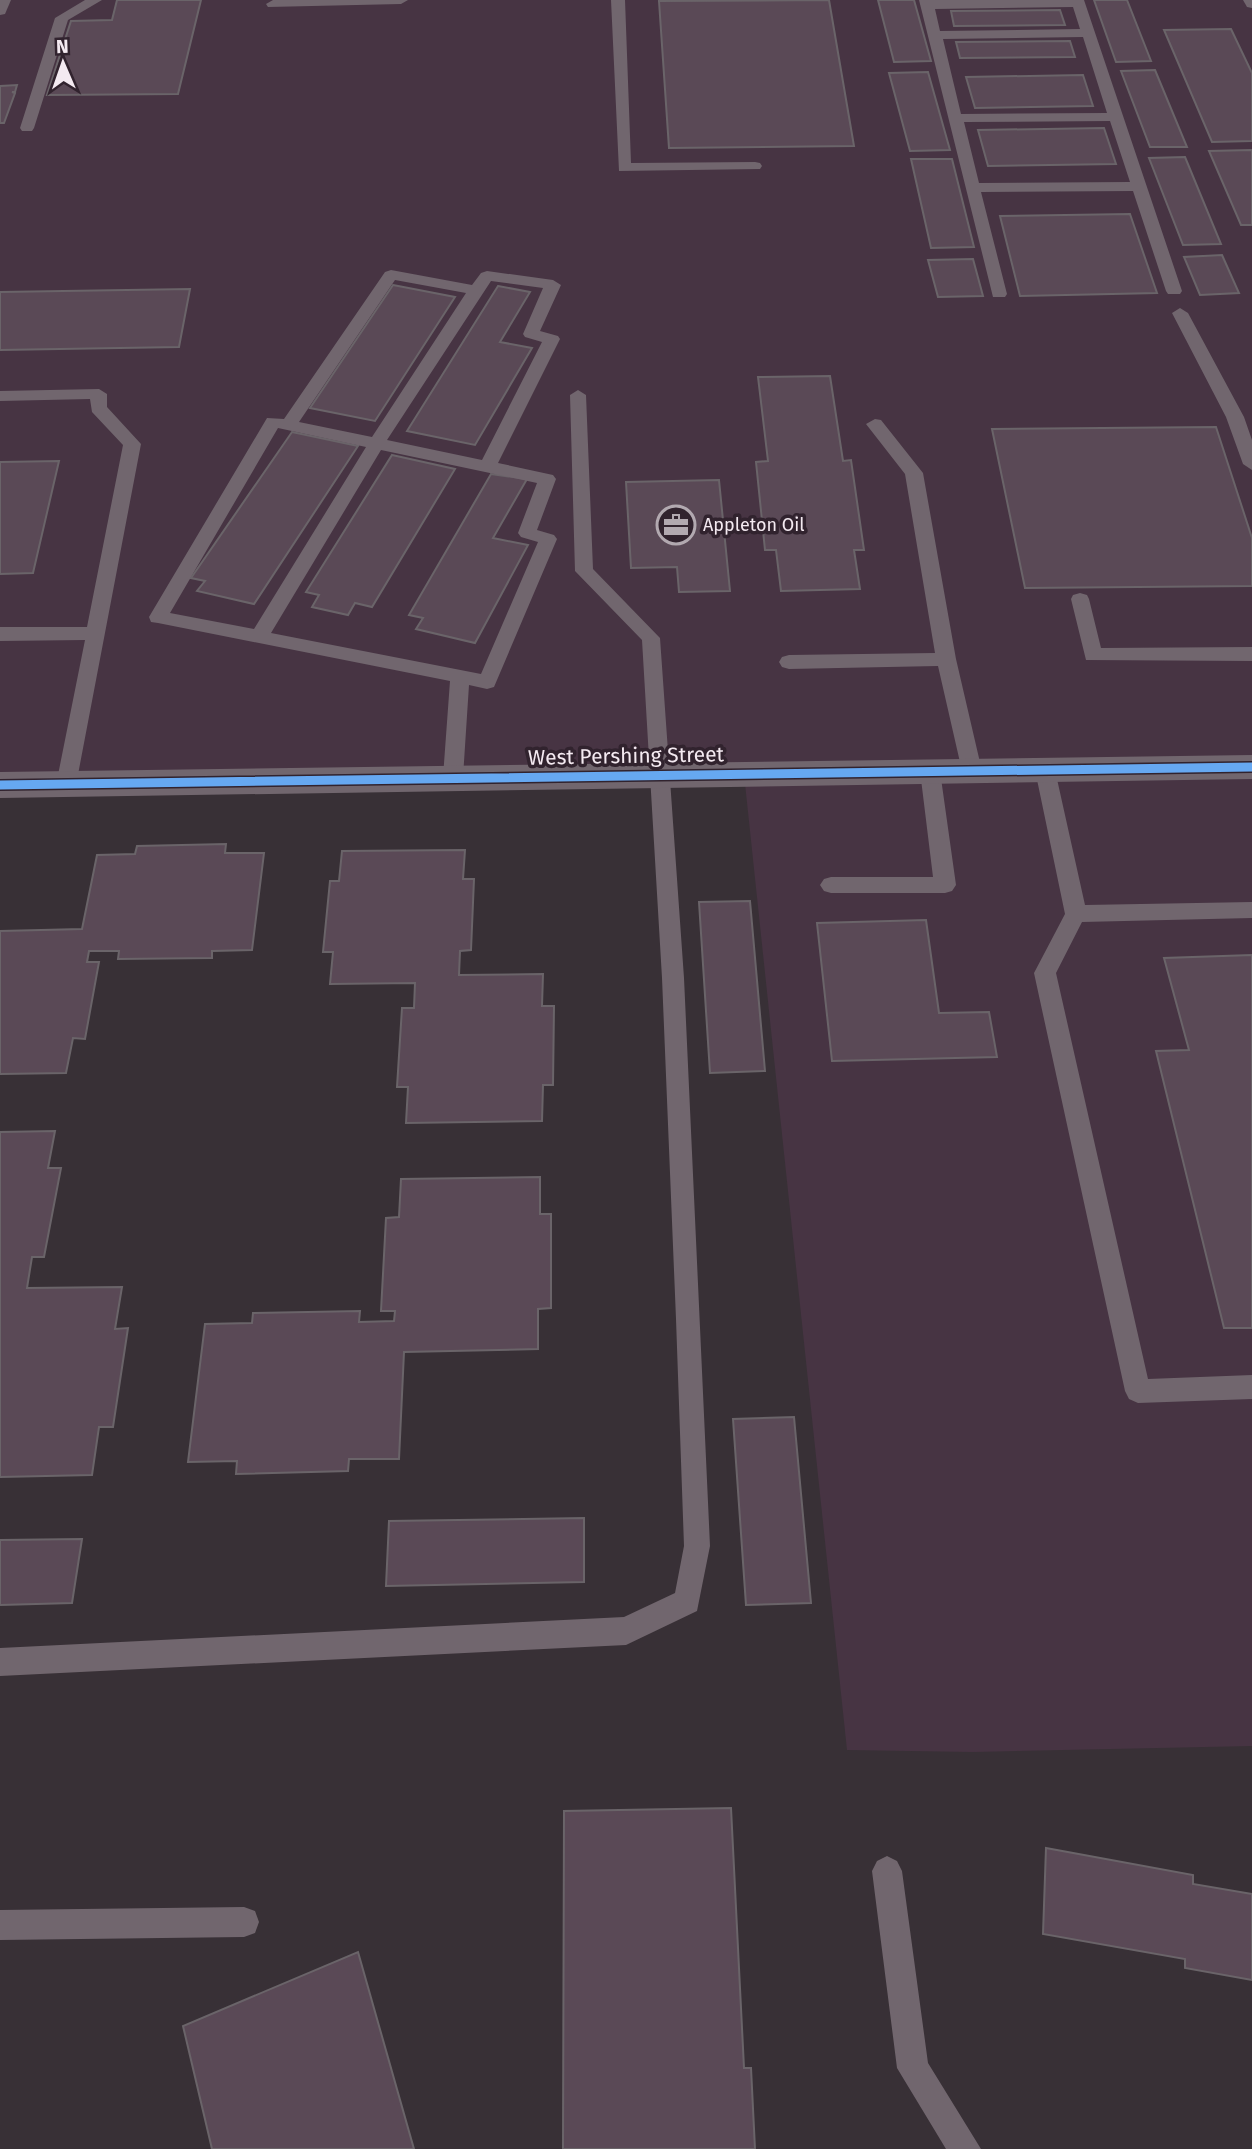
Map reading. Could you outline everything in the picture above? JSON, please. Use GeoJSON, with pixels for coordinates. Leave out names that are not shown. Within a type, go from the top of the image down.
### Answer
{"type":"FeatureCollection","features":[{"type":"Feature","properties":{"kind":"street","name":"West Pershing Street"},"geometry":{"type":"LineString","coordinates":[[0,785],[1252,767]]}},
{"type":"Feature","properties":{"kind":"lane"},"geometry":{"type":"LineString","coordinates":[[0,11],[4,0]]}},
{"type":"Feature","properties":{"kind":"lane"},"geometry":{"type":"LineString","coordinates":[[27,128],[62,18],[95,0]]}},
{"type":"Feature","properties":{"kind":"lane"},"geometry":{"type":"LineString","coordinates":[[273,4],[401,0]]}},
{"type":"Feature","properties":{"kind":"lane"},"geometry":{"type":"LineString","coordinates":[[618,0],[624,168],[755,166]]}},
{"type":"Feature","properties":{"kind":"lane"},"geometry":{"type":"LineString","coordinates":[[999,293],[926,3],[1078,1],[1174,291]]}},
{"type":"Feature","properties":{"kind":"lane"},"geometry":{"type":"LineString","coordinates":[[934,34],[1088,33]]}},
{"type":"Feature","properties":{"kind":"lane"},"geometry":{"type":"LineString","coordinates":[[955,118],[1116,117]]}},
{"type":"Feature","properties":{"kind":"lane"},"geometry":{"type":"LineString","coordinates":[[972,188],[1139,187]]}},
{"type":"Feature","properties":{"kind":"lane"},"geometry":{"type":"LineString","coordinates":[[288,425],[391,275],[476,290]]}},
{"type":"Feature","properties":{"kind":"lane"},"geometry":{"type":"LineString","coordinates":[[259,636],[377,443],[487,276],[553,285],[531,334],[552,339],[487,467]]}},
{"type":"Feature","properties":{"kind":"lane"},"geometry":{"type":"LineString","coordinates":[[1180,313],[1235,417],[1252,464]]}},
{"type":"Feature","properties":{"kind":"lane"},"geometry":{"type":"LineString","coordinates":[[0,396],[99,394],[98,408],[131,443],[65,785]]}},
{"type":"Feature","properties":{"kind":"lane"},"geometry":{"type":"LineString","coordinates":[[0,1662],[626,1630],[687,1601],[697,1546],[663,775],[651,638],[584,571],[578,395]]}},
{"type":"Feature","properties":{"kind":"lane"},"geometry":{"type":"LineString","coordinates":[[273,422],[377,443],[547,479],[527,533],[548,539],[487,682],[158,617],[273,422]]}},
{"type":"Feature","properties":{"kind":"lane"},"geometry":{"type":"LineString","coordinates":[[875,424],[914,473],[946,659],[972,771]]}},
{"type":"Feature","properties":{"kind":"lane"},"geometry":{"type":"LineString","coordinates":[[1080,599],[1093,655],[1252,653]]}},
{"type":"Feature","properties":{"kind":"lane"},"geometry":{"type":"LineString","coordinates":[[0,634],[95,633]]}},
{"type":"Feature","properties":{"kind":"lane"},"geometry":{"type":"LineString","coordinates":[[789,662],[946,659]]}},
{"type":"Feature","properties":{"kind":"lane"},"geometry":{"type":"LineString","coordinates":[[453,777],[460,676]]}},
{"type":"Feature","properties":{"kind":"lane"},"geometry":{"type":"LineString","coordinates":[[1045,770],[1076,914],[1045,973],[1138,1391],[1252,1387]]}},
{"type":"Feature","properties":{"kind":"lane"},"geometry":{"type":"LineString","coordinates":[[831,885],[945,885],[930,771]]}},
{"type":"Feature","properties":{"kind":"lane"},"geometry":{"type":"LineString","coordinates":[[1076,914],[1252,910]]}},
{"type":"Feature","properties":{"kind":"lane"},"geometry":{"type":"LineString","coordinates":[[887,1871],[913,2068],[965,2149]]}},
{"type":"Feature","properties":{"kind":"lane"},"geometry":{"type":"LineString","coordinates":[[0,1925],[244,1922]]}},
{"type":"Feature","properties":{"kind":"shaded area"},"geometry":{"type":"Polygon","coordinates":[[[0,0],[1252,0],[1252,1746],[973,1752],[847,1750],[744,774],[0,785],[0,0]]]}},
{"type":"Feature","properties":{"kind":"building"},"geometry":{"type":"Polygon","coordinates":[[[117,0],[201,0],[178,94],[47,95],[71,21],[112,20],[117,0]]]}},
{"type":"Feature","properties":{"kind":"building"},"geometry":{"type":"Polygon","coordinates":[[[829,0],[854,146],[669,148],[659,1],[829,0]]]}},
{"type":"Feature","properties":{"kind":"building"},"geometry":{"type":"Polygon","coordinates":[[[878,0],[914,0],[931,61],[894,62],[878,0]]]}},
{"type":"Feature","properties":{"kind":"building"},"geometry":{"type":"Polygon","coordinates":[[[1094,0],[1127,0],[1151,61],[1116,62],[1094,0]]]}},
{"type":"Feature","properties":{"kind":"building"},"geometry":{"type":"Polygon","coordinates":[[[1060,10],[1065,25],[954,26],[951,11],[1060,10]]]}},
{"type":"Feature","properties":{"kind":"building"},"geometry":{"type":"Polygon","coordinates":[[[1231,29],[1252,73],[1252,141],[1212,142],[1164,30],[1231,29]]]}},
{"type":"Feature","properties":{"kind":"building"},"geometry":{"type":"Polygon","coordinates":[[[1070,41],[1075,57],[960,58],[956,42],[1070,41]]]}},
{"type":"Feature","properties":{"kind":"building"},"geometry":{"type":"Polygon","coordinates":[[[1155,70],[1187,147],[1150,147],[1121,71],[1155,70]]]}},
{"type":"Feature","properties":{"kind":"building"},"geometry":{"type":"Polygon","coordinates":[[[928,72],[950,150],[910,151],[889,73],[928,72]]]}},
{"type":"Feature","properties":{"kind":"building"},"geometry":{"type":"Polygon","coordinates":[[[1083,75],[1093,106],[975,108],[966,77],[1083,75]]]}},
{"type":"Feature","properties":{"kind":"building"},"geometry":{"type":"Polygon","coordinates":[[[17,85],[15,92],[12,92],[15,93],[4,123],[0,123],[0,86],[17,85]]]}},
{"type":"Feature","properties":{"kind":"building"},"geometry":{"type":"Polygon","coordinates":[[[1104,128],[1116,164],[988,166],[978,130],[1104,128]]]}},
{"type":"Feature","properties":{"kind":"building"},"geometry":{"type":"Polygon","coordinates":[[[1252,150],[1252,225],[1241,225],[1209,151],[1252,150]]]}},
{"type":"Feature","properties":{"kind":"building"},"geometry":{"type":"Polygon","coordinates":[[[1185,157],[1221,244],[1183,245],[1149,158],[1185,157]]]}},
{"type":"Feature","properties":{"kind":"building"},"geometry":{"type":"Polygon","coordinates":[[[911,159],[952,159],[974,247],[931,248],[911,159]]]}},
{"type":"Feature","properties":{"kind":"building"},"geometry":{"type":"Polygon","coordinates":[[[1130,214],[1157,293],[1020,296],[1000,216],[1130,214]]]}},
{"type":"Feature","properties":{"kind":"building"},"geometry":{"type":"Polygon","coordinates":[[[1222,255],[1239,293],[1200,295],[1184,257],[1222,255]]]}},
{"type":"Feature","properties":{"kind":"building"},"geometry":{"type":"Polygon","coordinates":[[[973,259],[983,296],[938,297],[928,260],[973,259]]]}},
{"type":"Feature","properties":{"kind":"building"},"geometry":{"type":"Polygon","coordinates":[[[393,285],[455,297],[375,421],[310,408],[393,285]]]}},
{"type":"Feature","properties":{"kind":"building"},"geometry":{"type":"Polygon","coordinates":[[[498,286],[530,292],[500,342],[532,348],[475,445],[407,431],[498,286]]]}},
{"type":"Feature","properties":{"kind":"building"},"geometry":{"type":"Polygon","coordinates":[[[190,289],[179,347],[0,350],[0,292],[190,289]]]}},
{"type":"Feature","properties":{"kind":"building"},"geometry":{"type":"Polygon","coordinates":[[[830,376],[843,461],[851,460],[864,550],[854,550],[860,589],[781,591],[776,550],[765,550],[756,462],[768,461],[758,377],[830,376]]]}},
{"type":"Feature","properties":{"kind":"building"},"geometry":{"type":"Polygon","coordinates":[[[1216,427],[1252,538],[1252,586],[1025,588],[992,429],[1216,427]]]}},
{"type":"Feature","properties":{"kind":"building"},"geometry":{"type":"Polygon","coordinates":[[[292,432],[358,446],[254,604],[197,591],[205,581],[191,578],[292,432]]]}},
{"type":"Feature","properties":{"kind":"building"},"geometry":{"type":"Polygon","coordinates":[[[392,455],[455,469],[372,607],[355,603],[348,615],[312,607],[319,595],[306,592],[392,455]]]}},
{"type":"Feature","properties":{"kind":"building"},"geometry":{"type":"Polygon","coordinates":[[[59,461],[33,573],[0,574],[0,462],[59,461]]]}},
{"type":"Feature","properties":{"kind":"building"},"geometry":{"type":"Polygon","coordinates":[[[491,474],[527,479],[493,538],[528,545],[475,643],[416,629],[423,618],[409,615],[491,474]]]}},
{"type":"Feature","properties":{"kind":"building","name":"Appleton Oil"},"geometry":{"type":"Polygon","coordinates":[[[719,480],[730,591],[679,592],[677,567],[631,568],[626,482],[719,480]]]}},
{"type":"Feature","properties":{"kind":"building"},"geometry":{"type":"Polygon","coordinates":[[[226,844],[225,853],[264,853],[252,950],[212,951],[212,958],[118,959],[119,951],[89,951],[87,962],[99,962],[85,1039],[73,1038],[66,1073],[0,1074],[0,931],[82,929],[97,855],[135,854],[137,846],[226,844]]]}},
{"type":"Feature","properties":{"kind":"building"},"geometry":{"type":"Polygon","coordinates":[[[465,850],[463,879],[474,879],[471,950],[460,951],[459,975],[543,974],[542,1006],[554,1006],[553,1085],[543,1085],[542,1121],[406,1123],[408,1087],[397,1087],[402,1008],[414,1008],[415,983],[330,984],[333,952],[323,952],[330,881],[339,881],[342,851],[465,850]]]}},
{"type":"Feature","properties":{"kind":"building"},"geometry":{"type":"Polygon","coordinates":[[[750,901],[765,1071],[710,1073],[699,902],[750,901]]]}},
{"type":"Feature","properties":{"kind":"building"},"geometry":{"type":"Polygon","coordinates":[[[926,920],[939,1013],[989,1012],[997,1057],[832,1061],[817,923],[926,920]]]}},
{"type":"Feature","properties":{"kind":"building"},"geometry":{"type":"Polygon","coordinates":[[[1252,955],[1252,1328],[1224,1328],[1156,1051],[1189,1050],[1164,958],[1252,955]]]}},
{"type":"Feature","properties":{"kind":"building"},"geometry":{"type":"Polygon","coordinates":[[[55,1131],[48,1168],[61,1168],[44,1257],[32,1257],[27,1288],[122,1287],[115,1329],[128,1328],[113,1427],[99,1427],[92,1475],[0,1477],[0,1132],[55,1131]]]}},
{"type":"Feature","properties":{"kind":"building"},"geometry":{"type":"Polygon","coordinates":[[[540,1177],[540,1214],[551,1214],[551,1308],[538,1309],[538,1349],[404,1352],[399,1459],[349,1459],[348,1471],[236,1474],[237,1461],[188,1462],[205,1324],[252,1323],[253,1313],[360,1311],[359,1322],[394,1321],[395,1311],[381,1311],[386,1218],[399,1217],[401,1179],[540,1177]]]}},
{"type":"Feature","properties":{"kind":"building"},"geometry":{"type":"Polygon","coordinates":[[[794,1417],[811,1603],[746,1605],[733,1419],[794,1417]]]}},
{"type":"Feature","properties":{"kind":"building"},"geometry":{"type":"Polygon","coordinates":[[[584,1518],[584,1582],[386,1586],[389,1521],[584,1518]]]}},
{"type":"Feature","properties":{"kind":"building"},"geometry":{"type":"Polygon","coordinates":[[[82,1539],[72,1603],[0,1605],[0,1540],[82,1539]]]}},
{"type":"Feature","properties":{"kind":"building"},"geometry":{"type":"Polygon","coordinates":[[[731,1808],[744,2068],[751,2068],[755,2149],[563,2149],[564,1811],[731,1808]]]}},
{"type":"Feature","properties":{"kind":"building"},"geometry":{"type":"Polygon","coordinates":[[[1046,1848],[1193,1875],[1193,1884],[1252,1894],[1252,1980],[1185,1968],[1185,1959],[1043,1934],[1046,1848]]]}},
{"type":"Feature","properties":{"kind":"building"},"geometry":{"type":"Polygon","coordinates":[[[358,1952],[414,2149],[212,2149],[183,2026],[358,1952]]]}},
{"type":"Feature","properties":{"kind":"cycle path"},"geometry":{"type":"LineString","coordinates":[[0,785],[1252,767]]}},
{"type":"Feature","properties":{"kind":"place","name":"Appleton Oil"},"geometry":{"type":"Point","coordinates":[676,525]}}]}
